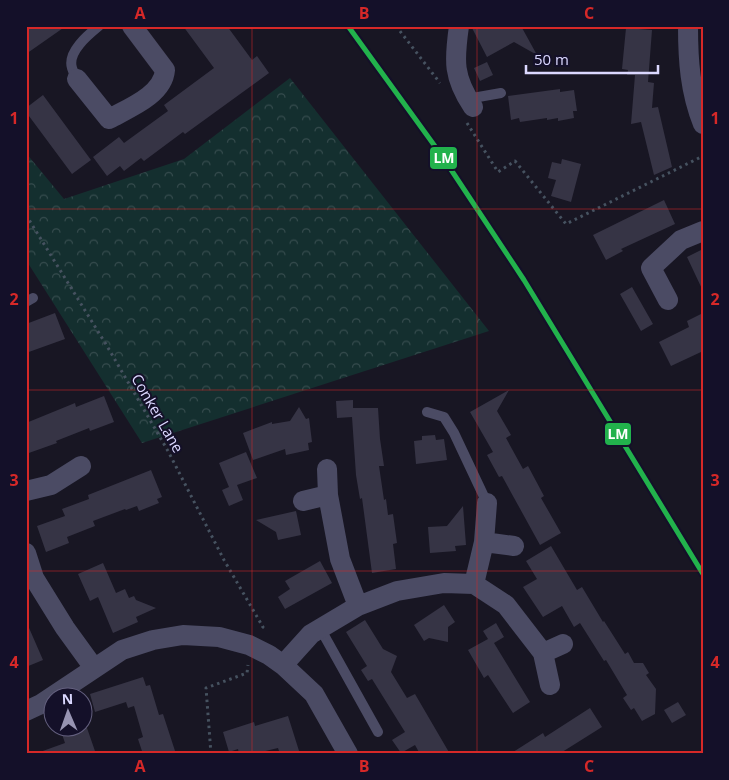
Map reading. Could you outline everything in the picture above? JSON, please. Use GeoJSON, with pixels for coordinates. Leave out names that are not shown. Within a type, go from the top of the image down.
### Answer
{"type":"FeatureCollection","features":[{"type":"Feature","properties":{"kind":"street"},"geometry":{"type":"LineString","coordinates":[[77,79],[109,119],[135,105],[159,88],[164,79],[165,70],[132,26]]}},
{"type":"Feature","properties":{"kind":"street"},"geometry":{"type":"LineString","coordinates":[[459,26],[455,56],[456,66],[457,75],[468,108]]}},
{"type":"Feature","properties":{"kind":"street"},"geometry":{"type":"LineString","coordinates":[[688,26],[690,81],[696,108],[703,124]]}},
{"type":"Feature","properties":{"kind":"street"},"geometry":{"type":"LineString","coordinates":[[668,300],[651,268],[681,240],[703,231]]}},
{"type":"Feature","properties":{"kind":"street"},"geometry":{"type":"LineString","coordinates":[[26,491],[50,486],[81,466]]}},
{"type":"Feature","properties":{"kind":"street"},"geometry":{"type":"LineString","coordinates":[[327,469],[328,495],[340,560],[358,606]]}},
{"type":"Feature","properties":{"kind":"street"},"geometry":{"type":"LineString","coordinates":[[303,501],[328,495]]}},
{"type":"Feature","properties":{"kind":"street"},"geometry":{"type":"LineString","coordinates":[[474,584],[484,542],[487,503]]}},
{"type":"Feature","properties":{"kind":"street"},"geometry":{"type":"LineString","coordinates":[[484,542],[514,546]]}},
{"type":"Feature","properties":{"kind":"street"},"geometry":{"type":"LineString","coordinates":[[26,553],[34,578],[65,628],[94,668]]}},
{"type":"Feature","properties":{"kind":"street"},"geometry":{"type":"LineString","coordinates":[[284,665],[311,634],[358,606],[397,591],[444,584],[474,584],[506,605],[542,653],[550,685]]}},
{"type":"Feature","properties":{"kind":"street"},"geometry":{"type":"LineString","coordinates":[[26,711],[48,700],[122,650],[153,640],[183,635],[219,638],[249,645],[269,654],[284,665],[314,694],[348,754]]}},
{"type":"Feature","properties":{"kind":"street"},"geometry":{"type":"LineString","coordinates":[[542,653],[563,644]]}},
{"type":"Feature","properties":{"kind":"lane"},"geometry":{"type":"LineString","coordinates":[[77,79],[71,67],[72,56],[99,26]]}},
{"type":"Feature","properties":{"kind":"lane"},"geometry":{"type":"LineString","coordinates":[[468,108],[501,93]]}},
{"type":"Feature","properties":{"kind":"lane"},"geometry":{"type":"LineString","coordinates":[[426,412],[444,417],[487,503]]}},
{"type":"Feature","properties":{"kind":"lane"},"geometry":{"type":"LineString","coordinates":[[320,628],[378,732]]}},
{"type":"Feature","properties":{"kind":"path"},"geometry":{"type":"LineString","coordinates":[[396,26],[443,88]]}},
{"type":"Feature","properties":{"kind":"path"},"geometry":{"type":"LineString","coordinates":[[468,108],[498,172],[515,160],[566,224],[701,157]]}},
{"type":"Feature","properties":{"kind":"path","name":"Conker Lane"},"geometry":{"type":"LineString","coordinates":[[26,215],[168,451],[224,560],[263,627]]}},
{"type":"Feature","properties":{"kind":"path"},"geometry":{"type":"LineString","coordinates":[[211,754],[206,688],[247,673],[249,645]]}},
{"type":"Feature","properties":{"kind":"green space"},"geometry":{"type":"Polygon","coordinates":[[[290,78],[489,331],[142,443],[26,260],[26,153],[64,199],[184,159],[290,78]]]}},
{"type":"Feature","properties":{"kind":"building"},"geometry":{"type":"Polygon","coordinates":[[[26,26],[66,26],[26,54],[26,26]]]}},
{"type":"Feature","properties":{"kind":"building"},"geometry":{"type":"Polygon","coordinates":[[[183,26],[227,26],[252,60],[257,56],[269,73],[185,134],[183,132],[144,161],[141,158],[124,171],[120,166],[107,176],[93,157],[119,137],[124,143],[168,111],[164,105],[214,68],[183,26]]]}},
{"type":"Feature","properties":{"kind":"building"},"geometry":{"type":"Polygon","coordinates":[[[471,26],[521,26],[537,55],[514,42],[487,57],[471,26]]]}},
{"type":"Feature","properties":{"kind":"building"},"geometry":{"type":"Polygon","coordinates":[[[626,28],[652,30],[648,82],[654,83],[652,108],[658,107],[672,167],[654,175],[641,122],[631,124],[635,75],[627,75],[628,70],[622,69],[626,28]]]}},
{"type":"Feature","properties":{"kind":"building"},"geometry":{"type":"Polygon","coordinates":[[[487,62],[493,75],[480,81],[474,68],[487,62]]]}},
{"type":"Feature","properties":{"kind":"building"},"geometry":{"type":"Polygon","coordinates":[[[560,89],[560,92],[574,90],[577,111],[573,111],[574,118],[558,121],[558,118],[520,122],[519,118],[511,120],[508,96],[560,89]]]}},
{"type":"Feature","properties":{"kind":"building"},"geometry":{"type":"Polygon","coordinates":[[[43,95],[91,160],[72,174],[26,112],[26,108],[43,95]]]}},
{"type":"Feature","properties":{"kind":"building"},"geometry":{"type":"Polygon","coordinates":[[[562,159],[581,164],[571,202],[551,196],[556,180],[548,178],[552,162],[561,164],[562,159]]]}},
{"type":"Feature","properties":{"kind":"building"},"geometry":{"type":"Polygon","coordinates":[[[664,200],[675,224],[621,249],[623,251],[606,260],[593,235],[664,200]]]}},
{"type":"Feature","properties":{"kind":"building"},"geometry":{"type":"Polygon","coordinates":[[[703,249],[703,291],[687,257],[703,249]]]}},
{"type":"Feature","properties":{"kind":"building"},"geometry":{"type":"Polygon","coordinates":[[[632,287],[653,324],[641,331],[620,294],[632,287]]]}},
{"type":"Feature","properties":{"kind":"building"},"geometry":{"type":"Polygon","coordinates":[[[55,313],[65,339],[26,353],[26,324],[55,313]]]}},
{"type":"Feature","properties":{"kind":"building"},"geometry":{"type":"Polygon","coordinates":[[[703,313],[703,355],[701,352],[671,366],[659,342],[689,327],[687,321],[703,313]]]}},
{"type":"Feature","properties":{"kind":"building"},"geometry":{"type":"Polygon","coordinates":[[[509,390],[497,411],[511,435],[506,438],[523,469],[528,466],[544,496],[541,498],[561,533],[540,545],[502,476],[499,477],[487,455],[493,452],[470,412],[509,390]]]}},
{"type":"Feature","properties":{"kind":"building"},"geometry":{"type":"Polygon","coordinates":[[[104,396],[114,422],[90,431],[89,428],[56,441],[57,443],[26,454],[26,423],[75,403],[76,407],[104,396]]]}},
{"type":"Feature","properties":{"kind":"building"},"geometry":{"type":"Polygon","coordinates":[[[353,400],[353,408],[378,408],[384,466],[379,466],[388,515],[393,514],[397,543],[393,544],[396,569],[372,573],[362,498],[360,499],[356,475],[352,417],[337,418],[336,401],[353,400]]]}},
{"type":"Feature","properties":{"kind":"building"},"geometry":{"type":"Polygon","coordinates":[[[299,407],[306,419],[309,418],[312,442],[308,443],[309,450],[286,455],[285,449],[253,460],[243,433],[272,422],[272,424],[290,421],[299,407]]]}},
{"type":"Feature","properties":{"kind":"building"},"geometry":{"type":"Polygon","coordinates":[[[435,435],[436,440],[444,439],[447,460],[416,464],[414,441],[422,440],[422,436],[435,435]]]}},
{"type":"Feature","properties":{"kind":"building"},"geometry":{"type":"Polygon","coordinates":[[[246,452],[257,478],[237,485],[243,500],[229,506],[222,490],[229,487],[219,463],[246,452]]]}},
{"type":"Feature","properties":{"kind":"building"},"geometry":{"type":"Polygon","coordinates":[[[151,470],[162,497],[157,499],[159,503],[139,511],[137,506],[125,509],[93,521],[95,526],[67,537],[69,543],[46,552],[37,526],[65,516],[62,509],[89,499],[88,495],[151,470]]]}},
{"type":"Feature","properties":{"kind":"building"},"geometry":{"type":"Polygon","coordinates":[[[463,506],[466,545],[455,546],[456,551],[430,553],[428,527],[447,526],[463,506]]]}},
{"type":"Feature","properties":{"kind":"building"},"geometry":{"type":"Polygon","coordinates":[[[296,511],[301,535],[278,540],[276,532],[256,520],[296,511]]]}},
{"type":"Feature","properties":{"kind":"building"},"geometry":{"type":"Polygon","coordinates":[[[551,546],[577,590],[582,587],[625,654],[628,652],[634,663],[643,663],[649,673],[646,675],[656,689],[655,714],[642,721],[634,708],[631,710],[623,698],[627,695],[606,660],[604,661],[580,623],[574,627],[562,606],[543,617],[523,587],[537,579],[526,561],[551,546]]]}},
{"type":"Feature","properties":{"kind":"building"},"geometry":{"type":"Polygon","coordinates":[[[320,561],[332,583],[285,609],[278,597],[290,589],[285,581],[320,561]]]}},
{"type":"Feature","properties":{"kind":"building"},"geometry":{"type":"Polygon","coordinates":[[[103,563],[116,593],[125,589],[129,598],[134,596],[136,600],[156,608],[136,617],[138,622],[113,633],[98,597],[90,601],[78,574],[103,563]]]}},
{"type":"Feature","properties":{"kind":"building"},"geometry":{"type":"Polygon","coordinates":[[[444,605],[455,622],[448,627],[448,642],[429,638],[424,641],[414,625],[444,605]]]}},
{"type":"Feature","properties":{"kind":"building"},"geometry":{"type":"Polygon","coordinates":[[[365,620],[383,649],[397,656],[391,672],[407,698],[415,694],[450,754],[420,754],[415,745],[401,753],[392,740],[405,732],[372,679],[368,681],[361,670],[367,666],[346,632],[365,620]]]}},
{"type":"Feature","properties":{"kind":"building"},"geometry":{"type":"Polygon","coordinates":[[[26,621],[43,660],[26,667],[26,621]]]}},
{"type":"Feature","properties":{"kind":"building"},"geometry":{"type":"Polygon","coordinates":[[[496,623],[504,637],[494,643],[530,702],[513,713],[488,675],[484,678],[468,650],[488,639],[483,631],[496,623]]]}},
{"type":"Feature","properties":{"kind":"building"},"geometry":{"type":"Polygon","coordinates":[[[143,677],[146,686],[150,685],[159,715],[163,714],[176,754],[143,754],[138,739],[143,737],[134,706],[128,708],[126,702],[95,712],[92,693],[143,677]]]}},
{"type":"Feature","properties":{"kind":"building"},"geometry":{"type":"Polygon","coordinates":[[[678,702],[686,715],[672,723],[664,710],[678,702]]]}},
{"type":"Feature","properties":{"kind":"building"},"geometry":{"type":"Polygon","coordinates":[[[590,708],[602,727],[559,754],[510,754],[543,733],[545,737],[590,708]]]}},
{"type":"Feature","properties":{"kind":"building"},"geometry":{"type":"Polygon","coordinates":[[[288,716],[300,754],[280,754],[278,748],[253,754],[239,754],[238,749],[229,752],[223,732],[254,722],[255,726],[288,716]]]}},
{"type":"Feature","properties":{"kind":"building"},"geometry":{"type":"Polygon","coordinates":[[[63,738],[90,738],[96,754],[40,754],[40,752],[65,743],[63,738]]]}},
{"type":"Feature","properties":{"kind":"transit line","name":"LM"},"geometry":{"type":"LineString","coordinates":[[348,26],[442,156],[524,280],[703,574]]}}]}
